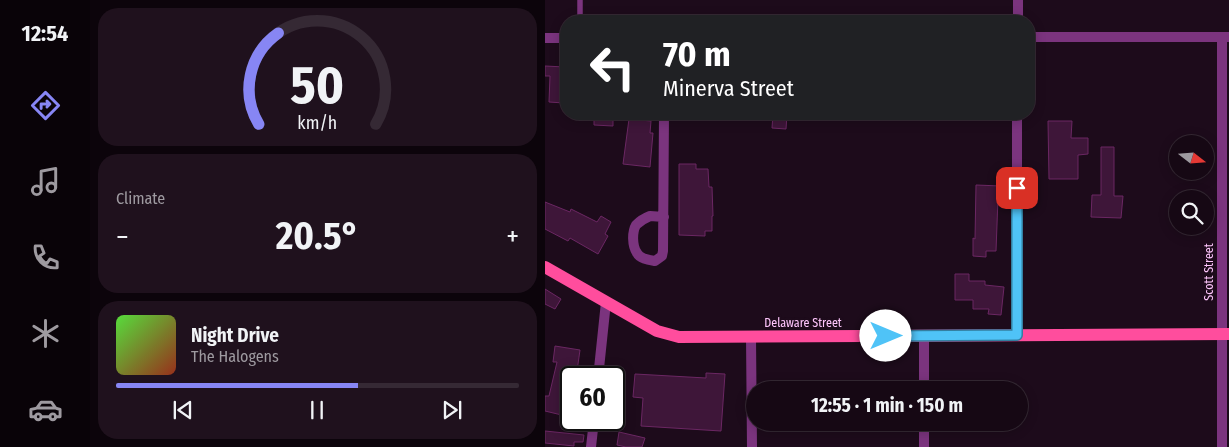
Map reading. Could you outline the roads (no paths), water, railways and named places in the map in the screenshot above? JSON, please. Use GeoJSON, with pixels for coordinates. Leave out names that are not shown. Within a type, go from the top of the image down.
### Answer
{"type":"FeatureCollection","features":[{"type":"Feature","properties":{"kind":"main road","name":"Delaware Street"},"geometry":{"type":"LineString","coordinates":[[545,267],[657,331],[671,336],[1225,334]]}},
{"type":"Feature","properties":{"kind":"street"},"geometry":{"type":"LineString","coordinates":[[1018,0],[1018,15]]}},
{"type":"Feature","properties":{"kind":"street"},"geometry":{"type":"LineString","coordinates":[[1035,37],[1226,37]]}},
{"type":"Feature","properties":{"kind":"street","name":"Scott Street"},"geometry":{"type":"LineString","coordinates":[[1221,447],[1225,334],[1226,37]]}},
{"type":"Feature","properties":{"kind":"street"},"geometry":{"type":"LineString","coordinates":[[545,38],[560,38]]}},
{"type":"Feature","properties":{"kind":"street"},"geometry":{"type":"LineString","coordinates":[[664,120],[664,217],[663,251],[662,256],[655,261],[642,258],[637,253],[634,244],[633,234],[636,226],[650,216],[664,217]]}},
{"type":"Feature","properties":{"kind":"street"},"geometry":{"type":"LineString","coordinates":[[1017,120],[1017,335]]}},
{"type":"Feature","properties":{"kind":"street"},"geometry":{"type":"LineString","coordinates":[[599,366],[606,302]]}},
{"type":"Feature","properties":{"kind":"street"},"geometry":{"type":"LineString","coordinates":[[751,336],[752,447]]}},
{"type":"Feature","properties":{"kind":"street"},"geometry":{"type":"LineString","coordinates":[[924,336],[924,381]]}},
{"type":"Feature","properties":{"kind":"street"},"geometry":{"type":"LineString","coordinates":[[591,447],[593,431]]}},
{"type":"Feature","properties":{"kind":"street"},"geometry":{"type":"LineString","coordinates":[[924,431],[924,447]]}},
{"type":"Feature","properties":{"kind":"lane"},"geometry":{"type":"LineString","coordinates":[[580,0],[580,15]]}}]}
